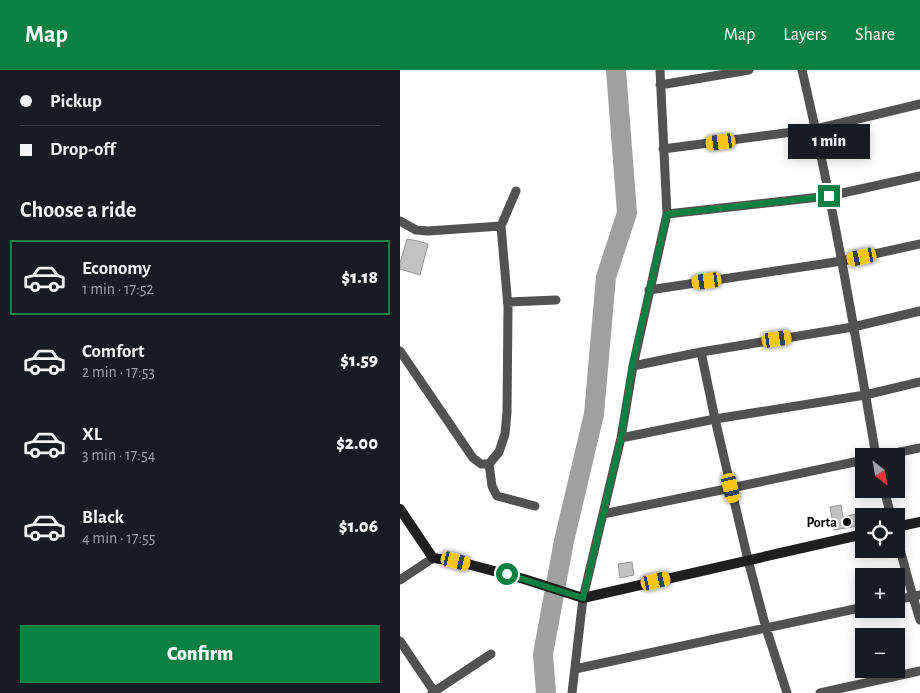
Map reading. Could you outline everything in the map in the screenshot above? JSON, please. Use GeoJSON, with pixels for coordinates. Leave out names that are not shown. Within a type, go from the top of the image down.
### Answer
{"type":"FeatureCollection","features":[{"type":"Feature","properties":{"kind":"street"},"geometry":{"type":"LineString","coordinates":[[572,693],[580,597],[603,514],[621,438],[632,366],[667,214],[660,70]]}},
{"type":"Feature","properties":{"kind":"street"},"geometry":{"type":"LineString","coordinates":[[660,85],[750,70]]}},
{"type":"Feature","properties":{"kind":"street"},"geometry":{"type":"LineString","coordinates":[[802,70],[816,129],[842,261],[875,448]]}},
{"type":"Feature","properties":{"kind":"street"},"geometry":{"type":"LineString","coordinates":[[663,149],[816,129],[920,104]]}},
{"type":"Feature","properties":{"kind":"street"},"geometry":{"type":"LineString","coordinates":[[667,214],[829,196],[920,176]]}},
{"type":"Feature","properties":{"kind":"street"},"geometry":{"type":"LineString","coordinates":[[516,191],[501,226],[508,302],[505,434],[499,452],[489,464],[492,486],[497,496],[535,506]]}},
{"type":"Feature","properties":{"kind":"street"},"geometry":{"type":"LineString","coordinates":[[400,221],[416,230],[428,231],[501,226]]}},
{"type":"Feature","properties":{"kind":"street"},"geometry":{"type":"LineString","coordinates":[[649,290],[842,261],[920,244]]}},
{"type":"Feature","properties":{"kind":"street"},"geometry":{"type":"LineString","coordinates":[[508,302],[556,300]]}},
{"type":"Feature","properties":{"kind":"street"},"geometry":{"type":"LineString","coordinates":[[632,366],[702,352],[853,327],[920,310]]}},
{"type":"Feature","properties":{"kind":"street"},"geometry":{"type":"LineString","coordinates":[[400,351],[473,458],[482,464],[489,464]]}},
{"type":"Feature","properties":{"kind":"street"},"geometry":{"type":"LineString","coordinates":[[702,352],[715,419],[748,560],[766,628],[787,693]]}},
{"type":"Feature","properties":{"kind":"street"},"geometry":{"type":"LineString","coordinates":[[621,438],[715,419],[865,394],[920,382]]}},
{"type":"Feature","properties":{"kind":"street"},"geometry":{"type":"LineString","coordinates":[[905,451],[920,448]]}},
{"type":"Feature","properties":{"kind":"street"},"geometry":{"type":"LineString","coordinates":[[603,514],[855,462]]}},
{"type":"Feature","properties":{"kind":"street"},"geometry":{"type":"LineString","coordinates":[[400,509],[433,558]]}},
{"type":"Feature","properties":{"kind":"street"},"geometry":{"type":"LineString","coordinates":[[905,525],[920,522]]}},
{"type":"Feature","properties":{"kind":"street"},"geometry":{"type":"LineString","coordinates":[[400,580],[433,558],[456,561],[524,579],[580,597],[855,536]]}},
{"type":"Feature","properties":{"kind":"street"},"geometry":{"type":"LineString","coordinates":[[904,558],[916,596],[920,620]]}},
{"type":"Feature","properties":{"kind":"street"},"geometry":{"type":"LineString","coordinates":[[575,670],[855,609]]}},
{"type":"Feature","properties":{"kind":"street"},"geometry":{"type":"LineString","coordinates":[[400,641],[433,693],[491,654]]}},
{"type":"Feature","properties":{"kind":"street"},"geometry":{"type":"LineString","coordinates":[[820,693],[920,671]]}},
{"type":"Feature","properties":{"kind":"building"},"geometry":{"type":"Polygon","coordinates":[[[407,239],[428,244],[420,275],[400,269],[407,239]]]}},
{"type":"Feature","properties":{"kind":"building"},"geometry":{"type":"Polygon","coordinates":[[[841,505],[843,517],[855,514],[855,526],[834,530],[830,507],[841,505]]]}},
{"type":"Feature","properties":{"kind":"building"},"geometry":{"type":"Polygon","coordinates":[[[632,562],[634,575],[620,578],[618,564],[632,562]]]}},
{"type":"Feature","properties":{"kind":"waterway"},"geometry":{"type":"LineString","coordinates":[[546,693],[543,654],[564,541],[594,414],[606,277],[627,213],[616,70]]}},
{"type":"Feature","properties":{"kind":"place","name":"Porta"},"geometry":{"type":"Point","coordinates":[847,522]}},
{"type":"Feature","properties":{"kind":"route"},"geometry":{"type":"LineString","coordinates":[[507,574],[583,598],[621,438],[632,366],[667,214],[829,196]]}}]}
